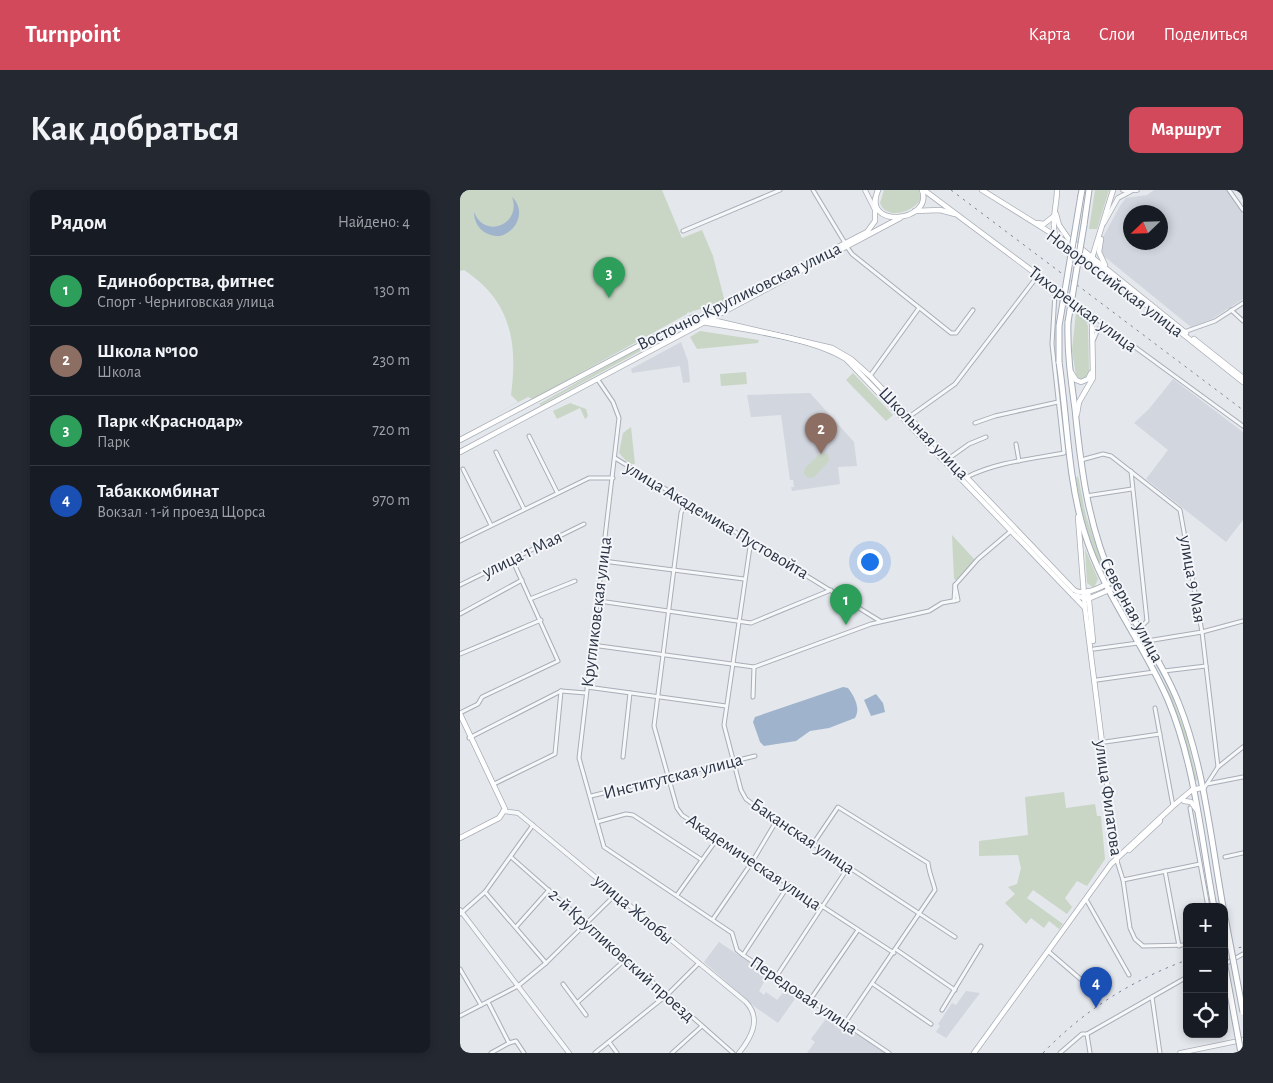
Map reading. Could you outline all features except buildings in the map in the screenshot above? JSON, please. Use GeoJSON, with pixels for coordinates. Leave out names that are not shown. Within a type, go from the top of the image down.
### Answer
{"type":"FeatureCollection","features":[{"type":"Feature","properties":{"kind":"main road"},"geometry":{"type":"LineString","coordinates":[[914,211],[923,200],[923,190]]}},
{"type":"Feature","properties":{"kind":"main road","name":"Тихорецкая улица"},"geometry":{"type":"LineString","coordinates":[[923,190],[1087,314]]}},
{"type":"Feature","properties":{"kind":"main road","name":"Новороссийская улица"},"geometry":{"type":"LineString","coordinates":[[982,190],[1109,271],[1183,333],[1243,378]]}},
{"type":"Feature","properties":{"kind":"main road"},"geometry":{"type":"LineString","coordinates":[[1055,236],[1053,226],[1058,190]]}},
{"type":"Feature","properties":{"kind":"main road","name":"Северная улица"},"geometry":{"type":"LineString","coordinates":[[1082,190],[1059,326],[1059,362],[1077,501],[1091,552],[1108,592],[1154,672],[1174,717],[1193,792],[1193,808],[1213,903]]}},
{"type":"Feature","properties":{"kind":"main road","name":"Северная улица"},"geometry":{"type":"LineString","coordinates":[[1089,190],[1068,322],[1069,365],[1085,497],[1092,525],[1115,584],[1164,671],[1179,703],[1193,744],[1222,903]]}},
{"type":"Feature","properties":{"kind":"main road"},"geometry":{"type":"LineString","coordinates":[[1092,259],[1114,190]]}},
{"type":"Feature","properties":{"kind":"main road"},"geometry":{"type":"LineString","coordinates":[[876,215],[875,199],[878,191]]}},
{"type":"Feature","properties":{"kind":"main road"},"geometry":{"type":"LineString","coordinates":[[875,199],[882,213],[892,218],[900,218]]}},
{"type":"Feature","properties":{"kind":"main road","name":"Тихорецкая улица"},"geometry":{"type":"LineString","coordinates":[[914,211],[931,209],[954,213],[1076,309],[1087,314]]}},
{"type":"Feature","properties":{"kind":"main road","name":"Восточно-Кругликовская улица"},"geometry":{"type":"LineString","coordinates":[[460,440],[527,406],[690,316],[709,319],[914,211]]}},
{"type":"Feature","properties":{"kind":"main road"},"geometry":{"type":"LineString","coordinates":[[1034,222],[1044,224],[1056,214]]}},
{"type":"Feature","properties":{"kind":"main road","name":"Новороссийская улица"},"geometry":{"type":"LineString","coordinates":[[1056,214],[1063,232],[1078,247],[1243,382]]}},
{"type":"Feature","properties":{"kind":"main road","name":"Восточно-Кругликовская улица"},"geometry":{"type":"LineString","coordinates":[[460,452],[598,380],[703,319],[846,246],[871,229],[876,215]]}},
{"type":"Feature","properties":{"kind":"main road"},"geometry":{"type":"LineString","coordinates":[[1100,233],[1100,257],[1109,271]]}},
{"type":"Feature","properties":{"kind":"main road"},"geometry":{"type":"LineString","coordinates":[[724,310],[721,317],[725,322]]}},
{"type":"Feature","properties":{"kind":"main road"},"geometry":{"type":"LineString","coordinates":[[1069,365],[1076,380],[1085,382],[1088,380],[1091,375],[1093,320],[1087,314]]}},
{"type":"Feature","properties":{"kind":"main road"},"geometry":{"type":"LineString","coordinates":[[1076,420],[1079,402],[1091,384],[1093,372],[1094,340],[1087,314]]}},
{"type":"Feature","properties":{"kind":"main road","name":"Школьная улица"},"geometry":{"type":"LineString","coordinates":[[703,319],[802,343],[837,354],[857,368],[967,477],[1013,530],[1074,590],[1086,591]]}},
{"type":"Feature","properties":{"kind":"main road","name":"Школьная улица"},"geometry":{"type":"LineString","coordinates":[[709,319],[832,348],[851,359],[870,376],[1085,608]]}},
{"type":"Feature","properties":{"kind":"main road"},"geometry":{"type":"LineString","coordinates":[[538,400],[536,406],[542,409]]}},
{"type":"Feature","properties":{"kind":"main road"},"geometry":{"type":"LineString","coordinates":[[527,406],[533,408],[532,415]]}},
{"type":"Feature","properties":{"kind":"main road"},"geometry":{"type":"LineString","coordinates":[[488,426],[486,431],[492,435]]}},
{"type":"Feature","properties":{"kind":"main road"},"geometry":{"type":"LineString","coordinates":[[477,431],[484,432],[482,441]]}},
{"type":"Feature","properties":{"kind":"main road"},"geometry":{"type":"LineString","coordinates":[[1077,501],[1118,858]]}},
{"type":"Feature","properties":{"kind":"main road"},"geometry":{"type":"LineString","coordinates":[[1086,591],[1115,584]]}},
{"type":"Feature","properties":{"kind":"main road"},"geometry":{"type":"LineString","coordinates":[[1087,599],[1108,592],[1115,584]]}},
{"type":"Feature","properties":{"kind":"main road","name":"Школьная улица"},"geometry":{"type":"LineString","coordinates":[[1073,595],[1087,599]]}},
{"type":"Feature","properties":{"kind":"main road","name":"улица Филатова"},"geometry":{"type":"LineString","coordinates":[[1087,599],[1085,608],[1118,858]]}},
{"type":"Feature","properties":{"kind":"main road"},"geometry":{"type":"LineString","coordinates":[[460,714],[470,738]]}},
{"type":"Feature","properties":{"kind":"main road"},"geometry":{"type":"LineString","coordinates":[[460,720],[493,784],[503,808],[499,818],[460,837]]}},
{"type":"Feature","properties":{"kind":"main road"},"geometry":{"type":"LineString","coordinates":[[975,1053],[1124,850],[1173,806],[1193,792],[1201,790]]}},
{"type":"Feature","properties":{"kind":"main road"},"geometry":{"type":"LineString","coordinates":[[975,1053],[1118,858],[1193,792]]}},
{"type":"Feature","properties":{"kind":"main road"},"geometry":{"type":"LineString","coordinates":[[1184,801],[1191,802],[1193,808]]}},
{"type":"Feature","properties":{"kind":"main road"},"geometry":{"type":"LineString","coordinates":[[1118,847],[1124,850]]}},
{"type":"Feature","properties":{"kind":"main road"},"geometry":{"type":"LineString","coordinates":[[1228,933],[1243,1012]]}},
{"type":"Feature","properties":{"kind":"main road"},"geometry":{"type":"LineString","coordinates":[[1228,984],[1241,1053]]}},
{"type":"Feature","properties":{"kind":"street"},"geometry":{"type":"LineString","coordinates":[[682,231],[780,190]]}},
{"type":"Feature","properties":{"kind":"street"},"geometry":{"type":"LineString","coordinates":[[813,190],[852,254],[951,333],[956,333],[973,310]]}},
{"type":"Feature","properties":{"kind":"street"},"geometry":{"type":"LineString","coordinates":[[866,190],[875,199]]}},
{"type":"Feature","properties":{"kind":"street"},"geometry":{"type":"LineString","coordinates":[[866,190],[876,215]]}},
{"type":"Feature","properties":{"kind":"street"},"geometry":{"type":"LineString","coordinates":[[1123,190],[1137,190]]}},
{"type":"Feature","properties":{"kind":"street"},"geometry":{"type":"LineString","coordinates":[[1229,190],[1243,210]]}},
{"type":"Feature","properties":{"kind":"street"},"geometry":{"type":"LineString","coordinates":[[1104,223],[1118,198],[1131,191]]}},
{"type":"Feature","properties":{"kind":"street"},"geometry":{"type":"LineString","coordinates":[[908,418],[955,384],[1036,278]]}},
{"type":"Feature","properties":{"kind":"street"},"geometry":{"type":"LineString","coordinates":[[967,477],[982,470],[1064,453],[1052,344],[1055,293]]}},
{"type":"Feature","properties":{"kind":"street"},"geometry":{"type":"LineString","coordinates":[[1183,333],[1215,321],[1243,303]]}},
{"type":"Feature","properties":{"kind":"street"},"geometry":{"type":"LineString","coordinates":[[870,376],[919,308]]}},
{"type":"Feature","properties":{"kind":"street"},"geometry":{"type":"LineString","coordinates":[[1231,310],[1243,321]]}},
{"type":"Feature","properties":{"kind":"street","name":"Тихорецкая улица"},"geometry":{"type":"LineString","coordinates":[[1087,314],[1243,426]]}},
{"type":"Feature","properties":{"kind":"street"},"geometry":{"type":"LineString","coordinates":[[1093,320],[1103,326]]}},
{"type":"Feature","properties":{"kind":"street"},"geometry":{"type":"LineString","coordinates":[[1092,327],[1103,326]]}},
{"type":"Feature","properties":{"kind":"street"},"geometry":{"type":"LineString","coordinates":[[1094,340],[1095,332],[1103,326]]}},
{"type":"Feature","properties":{"kind":"street","name":"Кругликовская улица"},"geometry":{"type":"LineString","coordinates":[[598,380],[619,414],[599,601],[579,758],[604,847]]}},
{"type":"Feature","properties":{"kind":"street"},"geometry":{"type":"LineString","coordinates":[[975,423],[995,416],[1058,402]]}},
{"type":"Feature","properties":{"kind":"street"},"geometry":{"type":"LineString","coordinates":[[529,436],[557,492]]}},
{"type":"Feature","properties":{"kind":"street"},"geometry":{"type":"LineString","coordinates":[[948,458],[969,444],[986,437]]}},
{"type":"Feature","properties":{"kind":"street"},"geometry":{"type":"LineString","coordinates":[[1016,444],[1019,461]]}},
{"type":"Feature","properties":{"kind":"street"},"geometry":{"type":"LineString","coordinates":[[496,452],[524,508]]}},
{"type":"Feature","properties":{"kind":"street","name":"улица 9 Мая"},"geometry":{"type":"LineString","coordinates":[[1081,460],[1103,454],[1111,456],[1180,510],[1202,632],[1218,767]]}},
{"type":"Feature","properties":{"kind":"street","name":"улица Академика Пустовойта"},"geometry":{"type":"LineString","coordinates":[[615,458],[880,621]]}},
{"type":"Feature","properties":{"kind":"street"},"geometry":{"type":"LineString","coordinates":[[462,469],[491,525]]}},
{"type":"Feature","properties":{"kind":"street"},"geometry":{"type":"LineString","coordinates":[[1131,471],[1147,621],[1140,628]]}},
{"type":"Feature","properties":{"kind":"street"},"geometry":{"type":"LineString","coordinates":[[460,541],[524,508],[594,476],[613,478]]}},
{"type":"Feature","properties":{"kind":"street"},"geometry":{"type":"LineString","coordinates":[[1085,497],[1132,489]]}},
{"type":"Feature","properties":{"kind":"street","name":"Академическая улица"},"geometry":{"type":"LineString","coordinates":[[686,501],[681,512],[654,726],[677,808],[682,815],[823,909],[895,951],[955,990]]}},
{"type":"Feature","properties":{"kind":"street","name":"улица 1 Мая"},"geometry":{"type":"LineString","coordinates":[[460,585],[584,524]]}},
{"type":"Feature","properties":{"kind":"street"},"geometry":{"type":"LineString","coordinates":[[592,645],[754,667],[880,621],[929,611],[942,603],[956,601],[955,585],[978,559],[1013,530]]}},
{"type":"Feature","properties":{"kind":"street","name":"Баканская улица"},"geometry":{"type":"LineString","coordinates":[[751,540],[724,725],[746,799],[955,937]]}},
{"type":"Feature","properties":{"kind":"street"},"geometry":{"type":"LineString","coordinates":[[460,714],[478,704],[482,697],[558,661],[512,559]]}},
{"type":"Feature","properties":{"kind":"street"},"geometry":{"type":"LineString","coordinates":[[603,561],[744,579]]}},
{"type":"Feature","properties":{"kind":"street"},"geometry":{"type":"LineString","coordinates":[[460,614],[522,580]]}},
{"type":"Feature","properties":{"kind":"street"},"geometry":{"type":"LineString","coordinates":[[530,599],[575,581]]}},
{"type":"Feature","properties":{"kind":"street"},"geometry":{"type":"LineString","coordinates":[[599,601],[751,623],[831,590]]}},
{"type":"Feature","properties":{"kind":"street"},"geometry":{"type":"LineString","coordinates":[[460,653],[540,620]]}},
{"type":"Feature","properties":{"kind":"street"},"geometry":{"type":"LineString","coordinates":[[1148,641],[1202,632],[1243,621]]}},
{"type":"Feature","properties":{"kind":"street"},"geometry":{"type":"LineString","coordinates":[[1094,648],[1138,643]]}},
{"type":"Feature","properties":{"kind":"street"},"geometry":{"type":"LineString","coordinates":[[1164,671],[1206,666]]}},
{"type":"Feature","properties":{"kind":"street"},"geometry":{"type":"LineString","coordinates":[[753,697],[754,667]]}},
{"type":"Feature","properties":{"kind":"street"},"geometry":{"type":"LineString","coordinates":[[1097,680],[1154,672]]}},
{"type":"Feature","properties":{"kind":"street"},"geometry":{"type":"LineString","coordinates":[[587,687],[726,706]]}},
{"type":"Feature","properties":{"kind":"street"},"geometry":{"type":"LineString","coordinates":[[493,784],[555,754],[561,691]]}},
{"type":"Feature","properties":{"kind":"street"},"geometry":{"type":"LineString","coordinates":[[470,738],[561,691],[586,692]]}},
{"type":"Feature","properties":{"kind":"street"},"geometry":{"type":"LineString","coordinates":[[623,757],[630,693]]}},
{"type":"Feature","properties":{"kind":"street"},"geometry":{"type":"LineString","coordinates":[[1155,708],[1173,806]]}},
{"type":"Feature","properties":{"kind":"street"},"geometry":{"type":"LineString","coordinates":[[1104,742],[1160,734]]}},
{"type":"Feature","properties":{"kind":"street"},"geometry":{"type":"LineString","coordinates":[[1201,790],[1218,767],[1243,747]]}},
{"type":"Feature","properties":{"kind":"street","name":"Институтская улица"},"geometry":{"type":"LineString","coordinates":[[591,796],[755,756]]}},
{"type":"Feature","properties":{"kind":"street"},"geometry":{"type":"LineString","coordinates":[[1207,784],[1243,777]]}},
{"type":"Feature","properties":{"kind":"street"},"geometry":{"type":"LineString","coordinates":[[812,844],[838,807],[906,847],[928,863],[929,874],[934,884],[934,890],[919,914],[845,1023]]}},
{"type":"Feature","properties":{"kind":"street","name":"улица Жлобы"},"geometry":{"type":"LineString","coordinates":[[503,808],[518,813],[746,1002],[753,1011],[752,1035],[738,1053]]}},
{"type":"Feature","properties":{"kind":"street"},"geometry":{"type":"LineString","coordinates":[[1193,808],[1207,903]]}},
{"type":"Feature","properties":{"kind":"street"},"geometry":{"type":"LineString","coordinates":[[597,822],[626,814],[633,814],[702,860]]}},
{"type":"Feature","properties":{"kind":"street"},"geometry":{"type":"LineString","coordinates":[[713,919],[752,862],[776,820]]}},
{"type":"Feature","properties":{"kind":"street"},"geometry":{"type":"LineString","coordinates":[[533,825],[485,892],[461,912],[570,1053]]}},
{"type":"Feature","properties":{"kind":"street"},"geometry":{"type":"LineString","coordinates":[[677,895],[717,839]]}},
{"type":"Feature","properties":{"kind":"street","name":"Передовая улица"},"geometry":{"type":"LineString","coordinates":[[604,847],[732,933],[737,950],[743,955],[889,1053]]}},
{"type":"Feature","properties":{"kind":"street"},"geometry":{"type":"LineString","coordinates":[[1225,857],[1243,854]]}},
{"type":"Feature","properties":{"kind":"street","name":"2-й Кругликовский проезд"},"geometry":{"type":"LineString","coordinates":[[511,857],[733,1053]]}},
{"type":"Feature","properties":{"kind":"street","name":"улица Филатова"},"geometry":{"type":"LineString","coordinates":[[1118,858],[1130,928],[1135,940],[1143,946],[1168,944],[1183,946]]}},
{"type":"Feature","properties":{"kind":"street"},"geometry":{"type":"LineString","coordinates":[[1123,880],[1200,864]]}},
{"type":"Feature","properties":{"kind":"street"},"geometry":{"type":"LineString","coordinates":[[776,977],[823,909],[849,866]]}},
{"type":"Feature","properties":{"kind":"street"},"geometry":{"type":"LineString","coordinates":[[1165,871],[1179,946]]}},
{"type":"Feature","properties":{"kind":"street"},"geometry":{"type":"LineString","coordinates":[[743,955],[788,886]]}},
{"type":"Feature","properties":{"kind":"street"},"geometry":{"type":"LineString","coordinates":[[516,927],[549,890]]}},
{"type":"Feature","properties":{"kind":"street"},"geometry":{"type":"LineString","coordinates":[[485,892],[546,963]]}},
{"type":"Feature","properties":{"kind":"street"},"geometry":{"type":"LineString","coordinates":[[460,1016],[518,986],[587,925],[616,894]]}},
{"type":"Feature","properties":{"kind":"street"},"geometry":{"type":"LineString","coordinates":[[1087,901],[1130,974]]}},
{"type":"Feature","properties":{"kind":"street"},"geometry":{"type":"LineString","coordinates":[[810,1000],[858,930]]}},
{"type":"Feature","properties":{"kind":"street"},"geometry":{"type":"LineString","coordinates":[[942,1010],[980,946]]}},
{"type":"Feature","properties":{"kind":"street"},"geometry":{"type":"LineString","coordinates":[[1050,952],[1099,996]]}},
{"type":"Feature","properties":{"kind":"street"},"geometry":{"type":"LineString","coordinates":[[1228,961],[1243,954]]}},
{"type":"Feature","properties":{"kind":"street"},"geometry":{"type":"LineString","coordinates":[[578,1002],[627,958]]}},
{"type":"Feature","properties":{"kind":"street"},"geometry":{"type":"LineString","coordinates":[[595,1053],[668,994],[698,963]]}},
{"type":"Feature","properties":{"kind":"street"},"geometry":{"type":"LineString","coordinates":[[460,969],[481,1006]]}},
{"type":"Feature","properties":{"kind":"street"},"geometry":{"type":"LineString","coordinates":[[1060,1053],[1082,1034],[1087,1034],[1183,979]]}},
{"type":"Feature","properties":{"kind":"street"},"geometry":{"type":"LineString","coordinates":[[563,984],[586,1015]]}},
{"type":"Feature","properties":{"kind":"street"},"geometry":{"type":"LineString","coordinates":[[873,984],[932,1024]]}},
{"type":"Feature","properties":{"kind":"street"},"geometry":{"type":"LineString","coordinates":[[1152,997],[1160,1053]]}},
{"type":"Feature","properties":{"kind":"street"},"geometry":{"type":"LineString","coordinates":[[488,1002],[509,1043]]}},
{"type":"Feature","properties":{"kind":"street"},"geometry":{"type":"LineString","coordinates":[[672,1053],[702,1026]]}},
{"type":"Feature","properties":{"kind":"street"},"geometry":{"type":"LineString","coordinates":[[1087,1034],[1090,1053]]}},
{"type":"Feature","properties":{"kind":"street"},"geometry":{"type":"LineString","coordinates":[[1180,1053],[1243,1040]]}},
{"type":"Feature","properties":{"kind":"street"},"geometry":{"type":"LineString","coordinates":[[491,1053],[516,1041],[524,1053]]}},
{"type":"Feature","properties":{"kind":"street"},"geometry":{"type":"LineString","coordinates":[[609,1042],[617,1053]]}},
{"type":"Feature","properties":{"kind":"shaded area"},"geometry":{"type":"Polygon","coordinates":[[[1154,190],[1227,190],[1243,214],[1243,299],[1212,319],[1191,327],[1100,253],[1102,239],[1126,198],[1147,195],[1154,190]]]}},
{"type":"Feature","properties":{"kind":"shaded area"},"geometry":{"type":"Polygon","coordinates":[[[681,342],[688,361],[690,382],[683,383],[680,366],[632,373],[631,369],[681,342]]]}},
{"type":"Feature","properties":{"kind":"shaded area"},"geometry":{"type":"Polygon","coordinates":[[[1173,379],[1243,432],[1243,520],[1226,542],[1146,479],[1168,450],[1134,423],[1149,409],[1173,379]]]}},
{"type":"Feature","properties":{"kind":"shaded area"},"geometry":{"type":"Polygon","coordinates":[[[810,393],[854,442],[857,466],[838,467],[840,484],[792,491],[791,487],[794,487],[793,480],[790,480],[781,415],[751,417],[747,395],[810,393]]]}},
{"type":"Feature","properties":{"kind":"shaded area"},"geometry":{"type":"Polygon","coordinates":[[[719,942],[768,975],[759,991],[764,995],[766,992],[777,1000],[786,989],[797,996],[778,1023],[755,1007],[704,962],[719,942]]]}},
{"type":"Feature","properties":{"kind":"shaded area"},"geometry":{"type":"Polygon","coordinates":[[[966,991],[980,993],[946,1038],[936,1032],[940,1026],[938,1024],[952,1003],[956,1005],[966,991]]]}},
{"type":"Feature","properties":{"kind":"shaded area"},"geometry":{"type":"Polygon","coordinates":[[[828,1016],[885,1053],[807,1053],[815,1042],[811,1039],[828,1016]]]}},
{"type":"Feature","properties":{"kind":"green space"},"geometry":{"type":"Polygon","coordinates":[[[460,190],[662,190],[682,238],[702,230],[713,256],[725,302],[689,313],[688,311],[687,314],[533,399],[528,397],[489,418],[518,402],[511,395],[513,376],[512,340],[508,324],[492,295],[480,282],[464,270],[460,271],[460,190]]]}},
{"type":"Feature","properties":{"kind":"green space"},"geometry":{"type":"Polygon","coordinates":[[[884,190],[919,190],[921,199],[906,211],[900,213],[888,212],[883,209],[880,203],[884,190]]]}},
{"type":"Feature","properties":{"kind":"green space"},"geometry":{"type":"Polygon","coordinates":[[[1095,190],[1109,190],[1097,229],[1089,229],[1095,190]]]}},
{"type":"Feature","properties":{"kind":"green space"},"geometry":{"type":"Polygon","coordinates":[[[1076,313],[1085,319],[1088,326],[1089,372],[1086,378],[1081,379],[1076,376],[1072,350],[1076,313]]]}},
{"type":"Feature","properties":{"kind":"green space"},"geometry":{"type":"Polygon","coordinates":[[[690,319],[692,323],[541,405],[539,404],[690,319]]]}},
{"type":"Feature","properties":{"kind":"green space"},"geometry":{"type":"Polygon","coordinates":[[[700,331],[759,340],[758,343],[697,349],[690,337],[700,331]]]}},
{"type":"Feature","properties":{"kind":"green space"},"geometry":{"type":"Polygon","coordinates":[[[746,372],[747,384],[721,386],[720,374],[746,372]]]}},
{"type":"Feature","properties":{"kind":"green space"},"geometry":{"type":"Polygon","coordinates":[[[853,373],[893,415],[886,421],[846,380],[853,373]]]}},
{"type":"Feature","properties":{"kind":"green space"},"geometry":{"type":"Polygon","coordinates":[[[570,403],[586,409],[588,416],[585,419],[580,408],[557,419],[553,411],[570,403]]]}},
{"type":"Feature","properties":{"kind":"green space"},"geometry":{"type":"Polygon","coordinates":[[[631,427],[635,464],[629,464],[619,453],[623,433],[631,427]]]}},
{"type":"Feature","properties":{"kind":"green space"},"geometry":{"type":"Polygon","coordinates":[[[821,453],[828,454],[829,461],[814,477],[808,478],[804,473],[805,468],[821,453]]]}},
{"type":"Feature","properties":{"kind":"green space"},"geometry":{"type":"Polygon","coordinates":[[[1078,476],[1086,516],[1108,581],[1101,568],[1087,530],[1078,491],[1076,478],[1078,476]]]}},
{"type":"Feature","properties":{"kind":"green space"},"geometry":{"type":"Polygon","coordinates":[[[952,535],[975,560],[956,580],[954,579],[952,535]]]}},
{"type":"Feature","properties":{"kind":"green space"},"geometry":{"type":"Polygon","coordinates":[[[1085,549],[1098,579],[1094,588],[1087,583],[1085,549]]]}},
{"type":"Feature","properties":{"kind":"green space"},"geometry":{"type":"Polygon","coordinates":[[[1114,593],[1172,697],[1186,734],[1197,780],[1194,783],[1175,713],[1114,593]]]}},
{"type":"Feature","properties":{"kind":"green space"},"geometry":{"type":"Polygon","coordinates":[[[1064,792],[1066,808],[1095,804],[1097,816],[1101,816],[1105,859],[1087,886],[1077,881],[1065,898],[1072,907],[1067,914],[1033,890],[1027,898],[1063,924],[1059,929],[1049,921],[1044,928],[1031,918],[1026,924],[1005,903],[1015,894],[1008,887],[1017,884],[1021,868],[1018,855],[979,856],[979,841],[1028,835],[1025,797],[1064,792]]]}},
{"type":"Feature","properties":{"kind":"water"},"geometry":{"type":"Polygon","coordinates":[[[512,197],[519,208],[519,214],[518,220],[511,230],[500,236],[495,236],[482,230],[476,222],[474,212],[479,221],[486,225],[493,227],[501,225],[512,215],[514,207],[512,197]]]}},
{"type":"Feature","properties":{"kind":"water"},"geometry":{"type":"Polygon","coordinates":[[[843,687],[848,688],[856,702],[857,714],[855,718],[829,728],[810,731],[796,741],[764,746],[760,742],[753,722],[755,717],[843,687]]]}},
{"type":"Feature","properties":{"kind":"water"},"geometry":{"type":"Polygon","coordinates":[[[876,694],[883,703],[885,712],[871,716],[864,700],[876,694]]]}},
{"type":"Feature","properties":{"kind":"railway"},"geometry":{"type":"LineString","coordinates":[[951,190],[1243,410]]}},
{"type":"Feature","properties":{"kind":"railway"},"geometry":{"type":"LineString","coordinates":[[1228,949],[1243,947]]}},
{"type":"Feature","properties":{"kind":"railway"},"geometry":{"type":"LineString","coordinates":[[1043,1053],[1058,1038],[1109,998],[1147,977],[1183,962]]}},
{"type":"Feature","properties":{"kind":"place","name":"Парк «Краснодар»"},"geometry":{"type":"Point","coordinates":[609,298]}},
{"type":"Feature","properties":{"kind":"place","name":"Школа №100"},"geometry":{"type":"Point","coordinates":[821,454]}},
{"type":"Feature","properties":{"kind":"place","name":"Единоборства, фитнес"},"geometry":{"type":"Point","coordinates":[846,625]}},
{"type":"Feature","properties":{"kind":"place","name":"Табаккомбинат"},"geometry":{"type":"Point","coordinates":[1096,1008]}}]}
